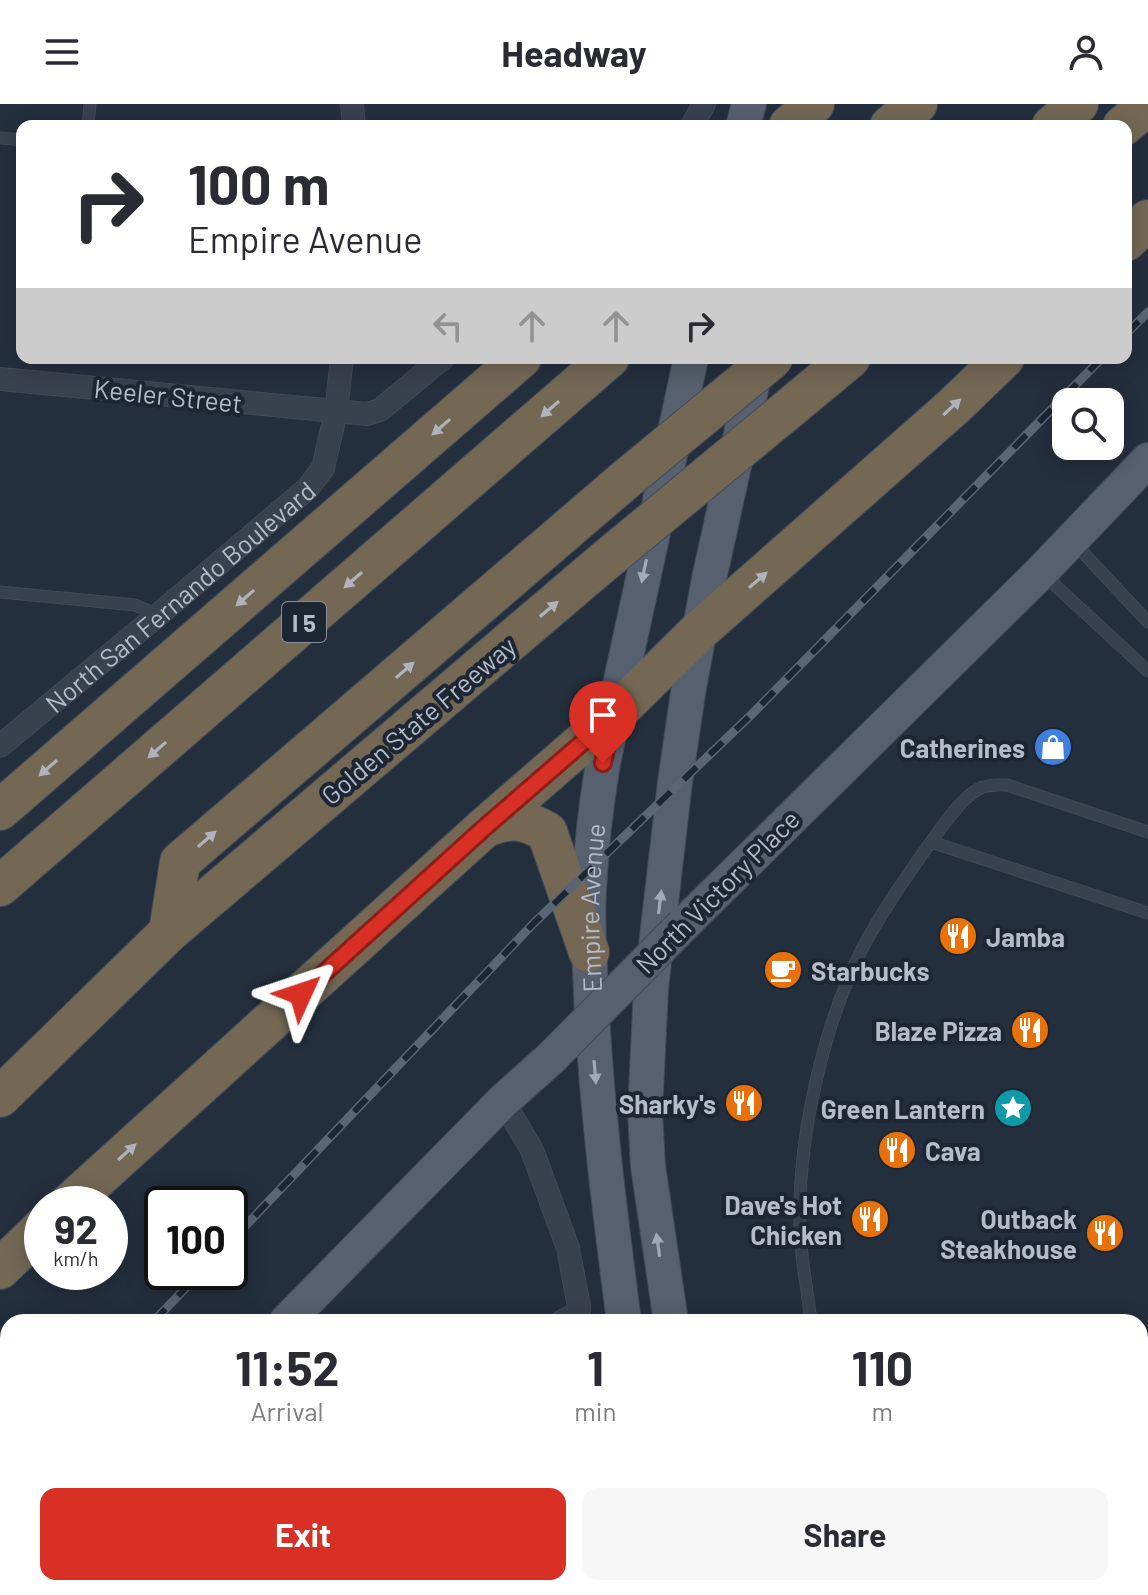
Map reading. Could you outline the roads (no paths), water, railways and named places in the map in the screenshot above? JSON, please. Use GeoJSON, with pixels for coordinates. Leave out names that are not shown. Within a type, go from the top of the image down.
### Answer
{"type":"FeatureCollection","features":[{"type":"Feature","properties":{"kind":"highway"},"geometry":{"type":"LineString","coordinates":[[796,120],[814,104]]}},
{"type":"Feature","properties":{"kind":"highway"},"geometry":{"type":"LineString","coordinates":[[897,120],[917,104]]}},
{"type":"Feature","properties":{"kind":"highway"},"geometry":{"type":"LineString","coordinates":[[1059,120],[1078,104]]}},
{"type":"Feature","properties":{"kind":"highway"},"geometry":{"type":"LineString","coordinates":[[1130,120],[1148,105]]}},
{"type":"Feature","properties":{"kind":"highway"},"geometry":{"type":"LineString","coordinates":[[1132,235],[1148,220]]}},
{"type":"Feature","properties":{"kind":"highway"},"geometry":{"type":"LineString","coordinates":[[0,810],[514,364]]}},
{"type":"Feature","properties":{"kind":"highway","name":"I 5"},"geometry":{"type":"LineString","coordinates":[[0,886],[602,364]]}},
{"type":"Feature","properties":{"kind":"highway"},"geometry":{"type":"LineString","coordinates":[[169,932],[180,862],[625,480],[766,364]]}},
{"type":"Feature","properties":{"kind":"highway","name":"Golden State Freeway"},"geometry":{"type":"LineString","coordinates":[[0,1097],[169,932],[607,559],[843,364]]}},
{"type":"Feature","properties":{"kind":"highway"},"geometry":{"type":"LineString","coordinates":[[89,1186],[484,828],[613,716],[699,631],[998,364]]}},
{"type":"Feature","properties":{"kind":"highway"},"geometry":{"type":"LineString","coordinates":[[484,828],[513,820],[526,821],[547,832],[589,952]]}},
{"type":"Feature","properties":{"kind":"highway"},"geometry":{"type":"LineString","coordinates":[[0,1269],[24,1246]]}},
{"type":"Feature","properties":{"kind":"main road","name":"Empire Avenue"},"geometry":{"type":"LineString","coordinates":[[623,1314],[594,1064],[588,892],[596,805],[613,716],[690,364]]}},
{"type":"Feature","properties":{"kind":"main road"},"geometry":{"type":"LineString","coordinates":[[670,1314],[648,1166],[645,1112],[651,988],[686,708],[699,631],[757,364]]}},
{"type":"Feature","properties":{"kind":"main road","name":"North Victory Place"},"geometry":{"type":"LineString","coordinates":[[294,1314],[503,1101],[551,1058],[1041,572],[1148,460]]}},
{"type":"Feature","properties":{"kind":"street","name":"North San Fernando Boulevard"},"geometry":{"type":"LineString","coordinates":[[0,746],[308,488],[323,468],[336,412],[341,364]]}},
{"type":"Feature","properties":{"kind":"street"},"geometry":{"type":"LineString","coordinates":[[336,412],[367,414],[380,410],[436,364]]}},
{"type":"Feature","properties":{"kind":"street","name":"Keeler Street"},"geometry":{"type":"LineString","coordinates":[[0,379],[336,412]]}},
{"type":"Feature","properties":{"kind":"street"},"geometry":{"type":"LineString","coordinates":[[503,1101],[532,1150],[551,1198],[568,1248],[579,1314]]}},
{"type":"Feature","properties":{"kind":"lane"},"geometry":{"type":"LineString","coordinates":[[1071,540],[1148,622]]}},
{"type":"Feature","properties":{"kind":"lane"},"geometry":{"type":"LineString","coordinates":[[1041,572],[1148,671]]}},
{"type":"Feature","properties":{"kind":"lane"},"geometry":{"type":"LineString","coordinates":[[0,592],[135,605],[158,615]]}},
{"type":"Feature","properties":{"kind":"lane"},"geometry":{"type":"LineString","coordinates":[[810,1314],[800,1233],[800,1203],[810,1116],[823,1051],[863,948],[931,842],[971,794],[986,785],[1007,785],[1148,832]]}},
{"type":"Feature","properties":{"kind":"lane"},"geometry":{"type":"LineString","coordinates":[[931,842],[1148,913]]}},
{"type":"Feature","properties":{"kind":"railway"},"geometry":{"type":"LineString","coordinates":[[1132,328],[1148,312]]}},
{"type":"Feature","properties":{"kind":"railway"},"geometry":{"type":"LineString","coordinates":[[248,1223],[534,923],[753,713],[1096,364]]}},
{"type":"Feature","properties":{"kind":"railway"},"geometry":{"type":"LineString","coordinates":[[161,1314],[184,1290]]}},
{"type":"Feature","properties":{"kind":"place","name":"Catherines"},"geometry":{"type":"Point","coordinates":[1053,747]}},
{"type":"Feature","properties":{"kind":"place","name":"Jamba"},"geometry":{"type":"Point","coordinates":[958,936]}},
{"type":"Feature","properties":{"kind":"place","name":"Starbucks"},"geometry":{"type":"Point","coordinates":[783,970]}},
{"type":"Feature","properties":{"kind":"place","name":"Blaze Pizza"},"geometry":{"type":"Point","coordinates":[1030,1030]}},
{"type":"Feature","properties":{"kind":"place","name":"Sharky's"},"geometry":{"type":"Point","coordinates":[744,1103]}},
{"type":"Feature","properties":{"kind":"place","name":"Green Lantern"},"geometry":{"type":"Point","coordinates":[1013,1108]}},
{"type":"Feature","properties":{"kind":"place","name":"Cava"},"geometry":{"type":"Point","coordinates":[897,1150]}},
{"type":"Feature","properties":{"kind":"place","name":"Dave's Hot Chicken"},"geometry":{"type":"Point","coordinates":[870,1219]}},
{"type":"Feature","properties":{"kind":"place","name":"Outback Steakhouse"},"geometry":{"type":"Point","coordinates":[1105,1233]}}]}
